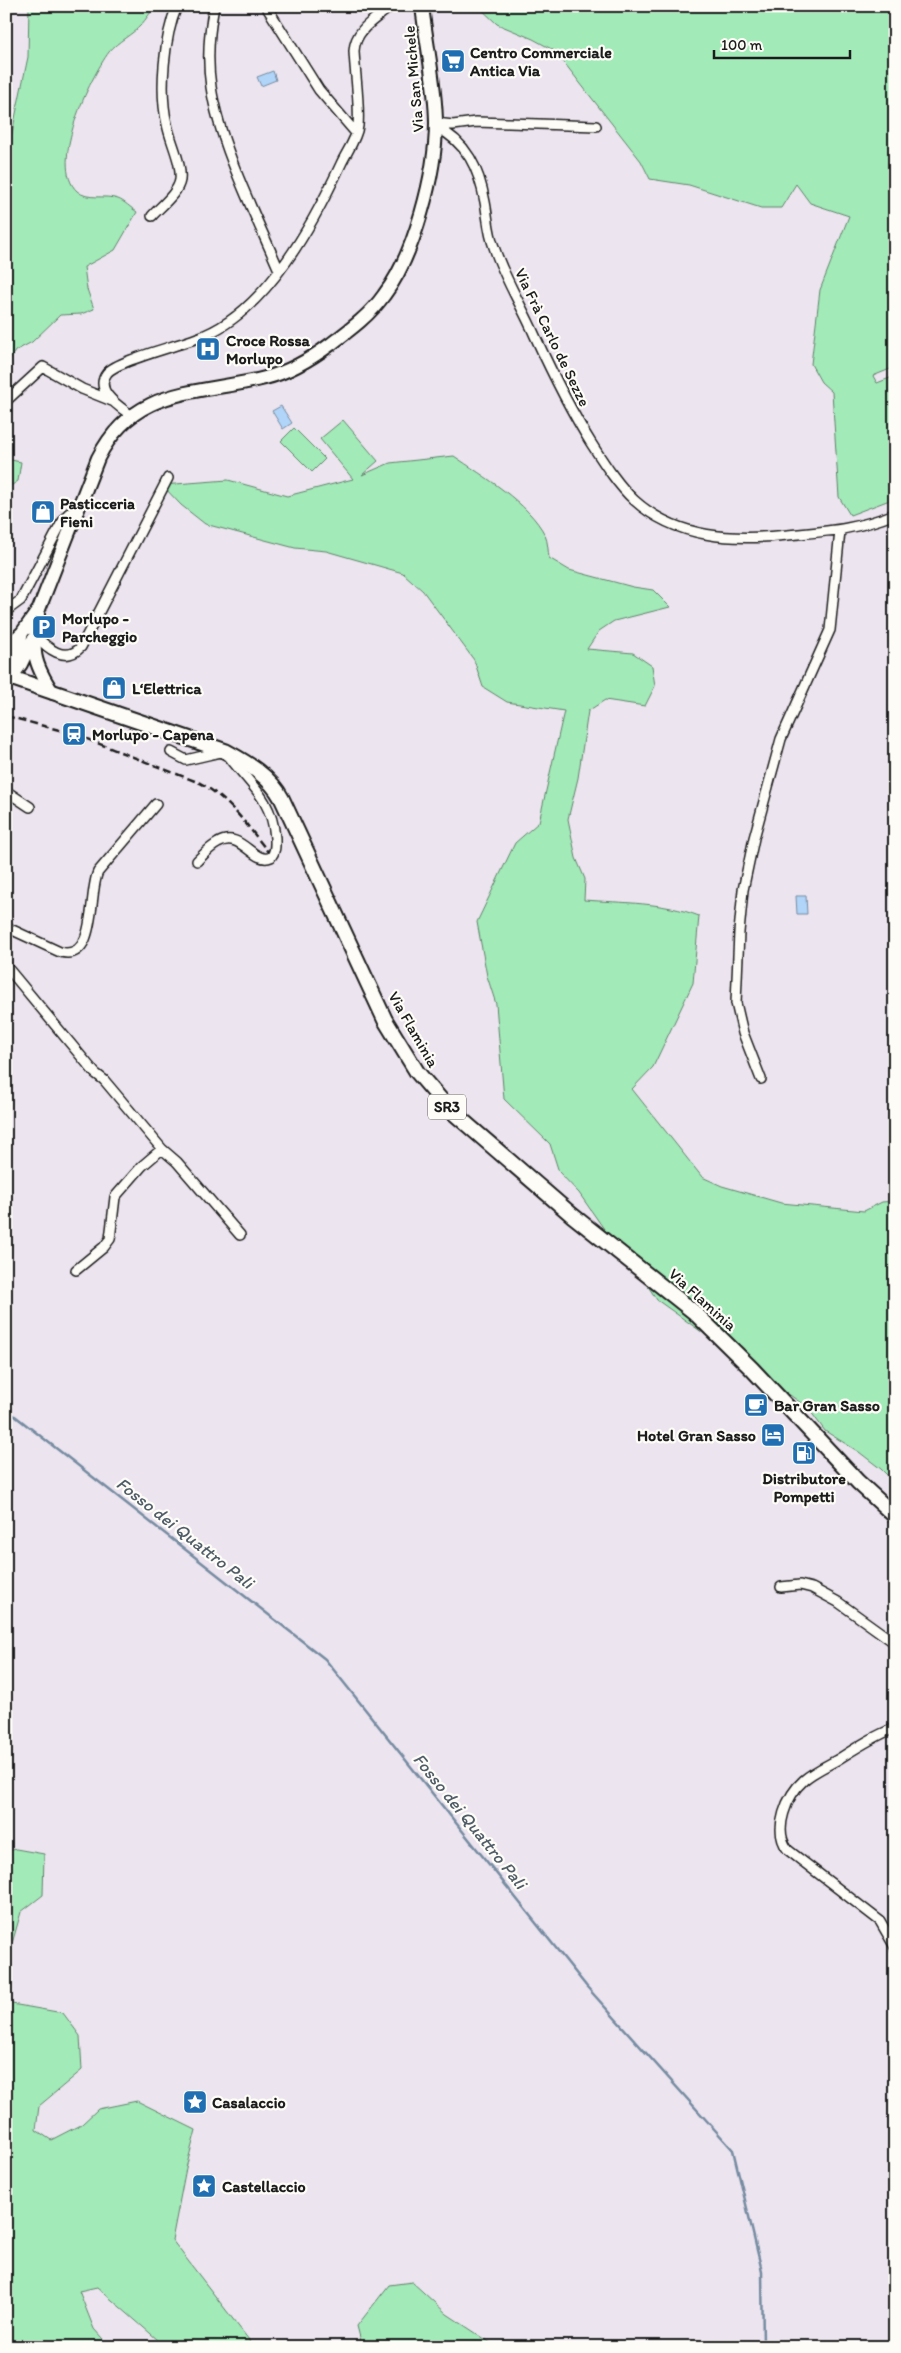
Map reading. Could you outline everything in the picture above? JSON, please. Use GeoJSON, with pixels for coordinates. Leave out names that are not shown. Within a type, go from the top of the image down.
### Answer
{"type":"FeatureCollection","features":[{"type":"Feature","properties":{"kind":"main road","name":"Via San Michele"},"geometry":{"type":"LineString","coordinates":[[39,609],[105,446],[119,427],[132,416],[151,405],[182,393],[256,380],[285,372],[320,352],[364,318],[388,290],[408,252],[429,177],[436,125],[422,6]]}},
{"type":"Feature","properties":{"kind":"main road"},"geometry":{"type":"LineString","coordinates":[[39,609],[35,635],[35,660],[39,672],[53,693]]}},
{"type":"Feature","properties":{"kind":"main road"},"geometry":{"type":"LineString","coordinates":[[6,647],[22,633],[39,609]]}},
{"type":"Feature","properties":{"kind":"main road"},"geometry":{"type":"LineString","coordinates":[[8,677],[22,633]]}},
{"type":"Feature","properties":{"kind":"main road"},"geometry":{"type":"LineString","coordinates":[[8,677],[21,664],[35,635]]}},
{"type":"Feature","properties":{"kind":"main road","name":"Via Flaminia"},"geometry":{"type":"LineString","coordinates":[[8,677],[225,751],[262,774],[280,794],[385,1020],[417,1072],[440,1100],[465,1124],[572,1215],[694,1312],[752,1369],[858,1482],[895,1516]]}},
{"type":"Feature","properties":{"kind":"street"},"geometry":{"type":"LineString","coordinates":[[152,216],[175,191],[180,179],[166,122],[163,100],[168,39],[177,6]]}},
{"type":"Feature","properties":{"kind":"street"},"geometry":{"type":"LineString","coordinates":[[214,6],[209,60],[213,101],[234,162],[279,270]]}},
{"type":"Feature","properties":{"kind":"street"},"geometry":{"type":"LineString","coordinates":[[266,6],[319,90],[356,133]]}},
{"type":"Feature","properties":{"kind":"street"},"geometry":{"type":"LineString","coordinates":[[114,402],[104,387],[104,380],[108,371],[125,362],[189,342],[226,325],[252,304],[279,270],[319,211],[358,128],[355,41],[364,28],[391,6]]}},
{"type":"Feature","properties":{"kind":"street"},"geometry":{"type":"LineString","coordinates":[[436,125],[476,122],[596,126]]}},
{"type":"Feature","properties":{"kind":"street","name":"Via Frà Carlo de Sezze"},"geometry":{"type":"LineString","coordinates":[[436,125],[456,139],[469,156],[483,192],[494,249],[553,378],[600,457],[633,499],[645,509],[666,520],[691,530],[722,538],[754,538],[840,531],[867,525],[895,514]]}},
{"type":"Feature","properties":{"kind":"street"},"geometry":{"type":"LineString","coordinates":[[6,401],[43,367],[82,389],[114,402],[132,416]]}},
{"type":"Feature","properties":{"kind":"street"},"geometry":{"type":"LineString","coordinates":[[35,635],[47,648],[60,654],[72,654],[82,647],[168,478]]}},
{"type":"Feature","properties":{"kind":"street"},"geometry":{"type":"LineString","coordinates":[[6,611],[21,600],[61,524],[71,511],[80,505]]}},
{"type":"Feature","properties":{"kind":"street"},"geometry":{"type":"LineString","coordinates":[[761,1079],[741,1028],[736,1002],[743,890],[754,838],[781,739],[830,630],[840,531]]}},
{"type":"Feature","properties":{"kind":"street"},"geometry":{"type":"LineString","coordinates":[[171,752],[186,760],[225,751],[266,801],[272,817],[275,852],[271,857],[264,858],[240,843],[228,839],[216,844],[197,861]]}},
{"type":"Feature","properties":{"kind":"street"},"geometry":{"type":"LineString","coordinates":[[6,791],[30,807]]}},
{"type":"Feature","properties":{"kind":"street"},"geometry":{"type":"LineString","coordinates":[[6,927],[60,952],[68,954],[76,950],[84,943],[88,931],[93,884],[98,872],[156,804]]}},
{"type":"Feature","properties":{"kind":"street"},"geometry":{"type":"LineString","coordinates":[[6,966],[95,1074],[104,1080],[162,1149],[177,1162],[240,1235]]}},
{"type":"Feature","properties":{"kind":"street"},"geometry":{"type":"LineString","coordinates":[[76,1270],[104,1247],[110,1239],[115,1197],[142,1166],[162,1149]]}},
{"type":"Feature","properties":{"kind":"street"},"geometry":{"type":"LineString","coordinates":[[781,1587],[800,1585],[812,1588],[838,1602],[895,1643]]}},
{"type":"Feature","properties":{"kind":"street"},"geometry":{"type":"LineString","coordinates":[[895,1728],[873,1738],[802,1781],[789,1802],[781,1830],[782,1840],[788,1850],[880,1921],[895,1947]]}},
{"type":"Feature","properties":{"kind":"green space"},"geometry":{"type":"Polygon","coordinates":[[[29,6],[155,6],[141,25],[113,48],[101,64],[75,121],[69,142],[67,162],[69,178],[81,194],[91,197],[118,199],[137,212],[115,250],[84,267],[87,289],[94,309],[81,314],[60,315],[32,342],[15,351],[6,368],[6,161],[28,57],[29,6]]]}},
{"type":"Feature","properties":{"kind":"green space"},"geometry":{"type":"Polygon","coordinates":[[[478,6],[895,6],[895,367],[873,376],[877,383],[895,376],[895,498],[850,515],[839,497],[832,392],[821,382],[811,364],[820,290],[849,216],[810,203],[796,184],[781,208],[761,208],[689,185],[650,179],[641,161],[555,51],[533,39],[497,24],[478,6]]]}},
{"type":"Feature","properties":{"kind":"green space"},"geometry":{"type":"Polygon","coordinates":[[[343,420],[378,461],[362,475],[390,463],[454,456],[491,481],[528,512],[538,523],[545,535],[549,558],[569,570],[633,587],[653,590],[670,607],[614,621],[599,631],[587,649],[633,653],[652,666],[655,686],[645,706],[605,700],[588,711],[578,778],[568,819],[576,858],[585,879],[584,900],[657,906],[685,911],[699,916],[693,983],[653,1067],[632,1089],[702,1177],[722,1186],[781,1203],[864,1211],[882,1202],[895,1201],[895,1483],[859,1452],[825,1431],[808,1408],[657,1300],[640,1274],[620,1252],[579,1193],[559,1172],[550,1144],[504,1099],[496,1004],[487,976],[477,922],[515,843],[539,822],[564,711],[507,702],[483,687],[474,660],[423,591],[403,573],[326,551],[295,548],[205,524],[181,505],[162,485],[228,480],[287,496],[353,479],[320,439],[343,420]]]}},
{"type":"Feature","properties":{"kind":"green space"},"geometry":{"type":"Polygon","coordinates":[[[294,428],[325,459],[312,472],[281,441],[294,428]]]}},
{"type":"Feature","properties":{"kind":"green space"},"geometry":{"type":"Polygon","coordinates":[[[6,459],[21,462],[18,481],[6,489],[6,459]]]}},
{"type":"Feature","properties":{"kind":"green space"},"geometry":{"type":"Polygon","coordinates":[[[16,1849],[44,1854],[43,1895],[21,1912],[13,1940],[6,1953],[6,1852],[16,1849]]]}},
{"type":"Feature","properties":{"kind":"green space"},"geometry":{"type":"Polygon","coordinates":[[[6,2003],[63,2013],[80,2036],[82,2070],[39,2106],[36,2130],[51,2140],[82,2124],[98,2109],[137,2101],[196,2130],[186,2168],[172,2240],[249,2340],[251,2347],[166,2347],[97,2287],[79,2291],[94,2329],[110,2347],[6,2347],[6,2003]]]}},
{"type":"Feature","properties":{"kind":"green space"},"geometry":{"type":"Polygon","coordinates":[[[412,2282],[447,2314],[497,2347],[362,2345],[357,2326],[389,2285],[412,2282]]]}},
{"type":"Feature","properties":{"kind":"water"},"geometry":{"type":"Polygon","coordinates":[[[273,71],[276,80],[261,86],[257,77],[273,71]]]}},
{"type":"Feature","properties":{"kind":"water"},"geometry":{"type":"Polygon","coordinates":[[[281,406],[292,423],[283,429],[272,411],[281,406]]]}},
{"type":"Feature","properties":{"kind":"water"},"geometry":{"type":"Polygon","coordinates":[[[796,896],[806,896],[807,914],[797,914],[796,896]]]}},
{"type":"Feature","properties":{"kind":"waterway","name":"Fosso dei Quattro Pali"},"geometry":{"type":"LineString","coordinates":[[6,1409],[325,1659],[587,1987],[733,2150],[762,2271],[763,2347]]}},
{"type":"Feature","properties":{"kind":"railway"},"geometry":{"type":"LineString","coordinates":[[6,716],[74,734],[200,783],[229,805],[268,852]]}},
{"type":"Feature","properties":{"kind":"place","name":"Centro Commerciale Antica Via"},"geometry":{"type":"Point","coordinates":[453,61]}},
{"type":"Feature","properties":{"kind":"place","name":"Croce Rossa Morlupo"},"geometry":{"type":"Point","coordinates":[208,349]}},
{"type":"Feature","properties":{"kind":"place","name":"Pasticceria Fieni"},"geometry":{"type":"Point","coordinates":[43,512]}},
{"type":"Feature","properties":{"kind":"place","name":"Morlupo - Parcheggio"},"geometry":{"type":"Point","coordinates":[44,627]}},
{"type":"Feature","properties":{"kind":"place","name":"L‘Elettrica"},"geometry":{"type":"Point","coordinates":[114,688]}},
{"type":"Feature","properties":{"kind":"place","name":"Morlupo - Capena"},"geometry":{"type":"Point","coordinates":[74,734]}},
{"type":"Feature","properties":{"kind":"place","name":"Bar Gran Sasso"},"geometry":{"type":"Point","coordinates":[756,1405]}},
{"type":"Feature","properties":{"kind":"place","name":"Hotel Gran Sasso"},"geometry":{"type":"Point","coordinates":[773,1435]}},
{"type":"Feature","properties":{"kind":"place","name":"Distributore Pompetti"},"geometry":{"type":"Point","coordinates":[804,1453]}},
{"type":"Feature","properties":{"kind":"place","name":"Casalaccio"},"geometry":{"type":"Point","coordinates":[195,2102]}},
{"type":"Feature","properties":{"kind":"place","name":"Castellaccio"},"geometry":{"type":"Point","coordinates":[204,2186]}}]}
